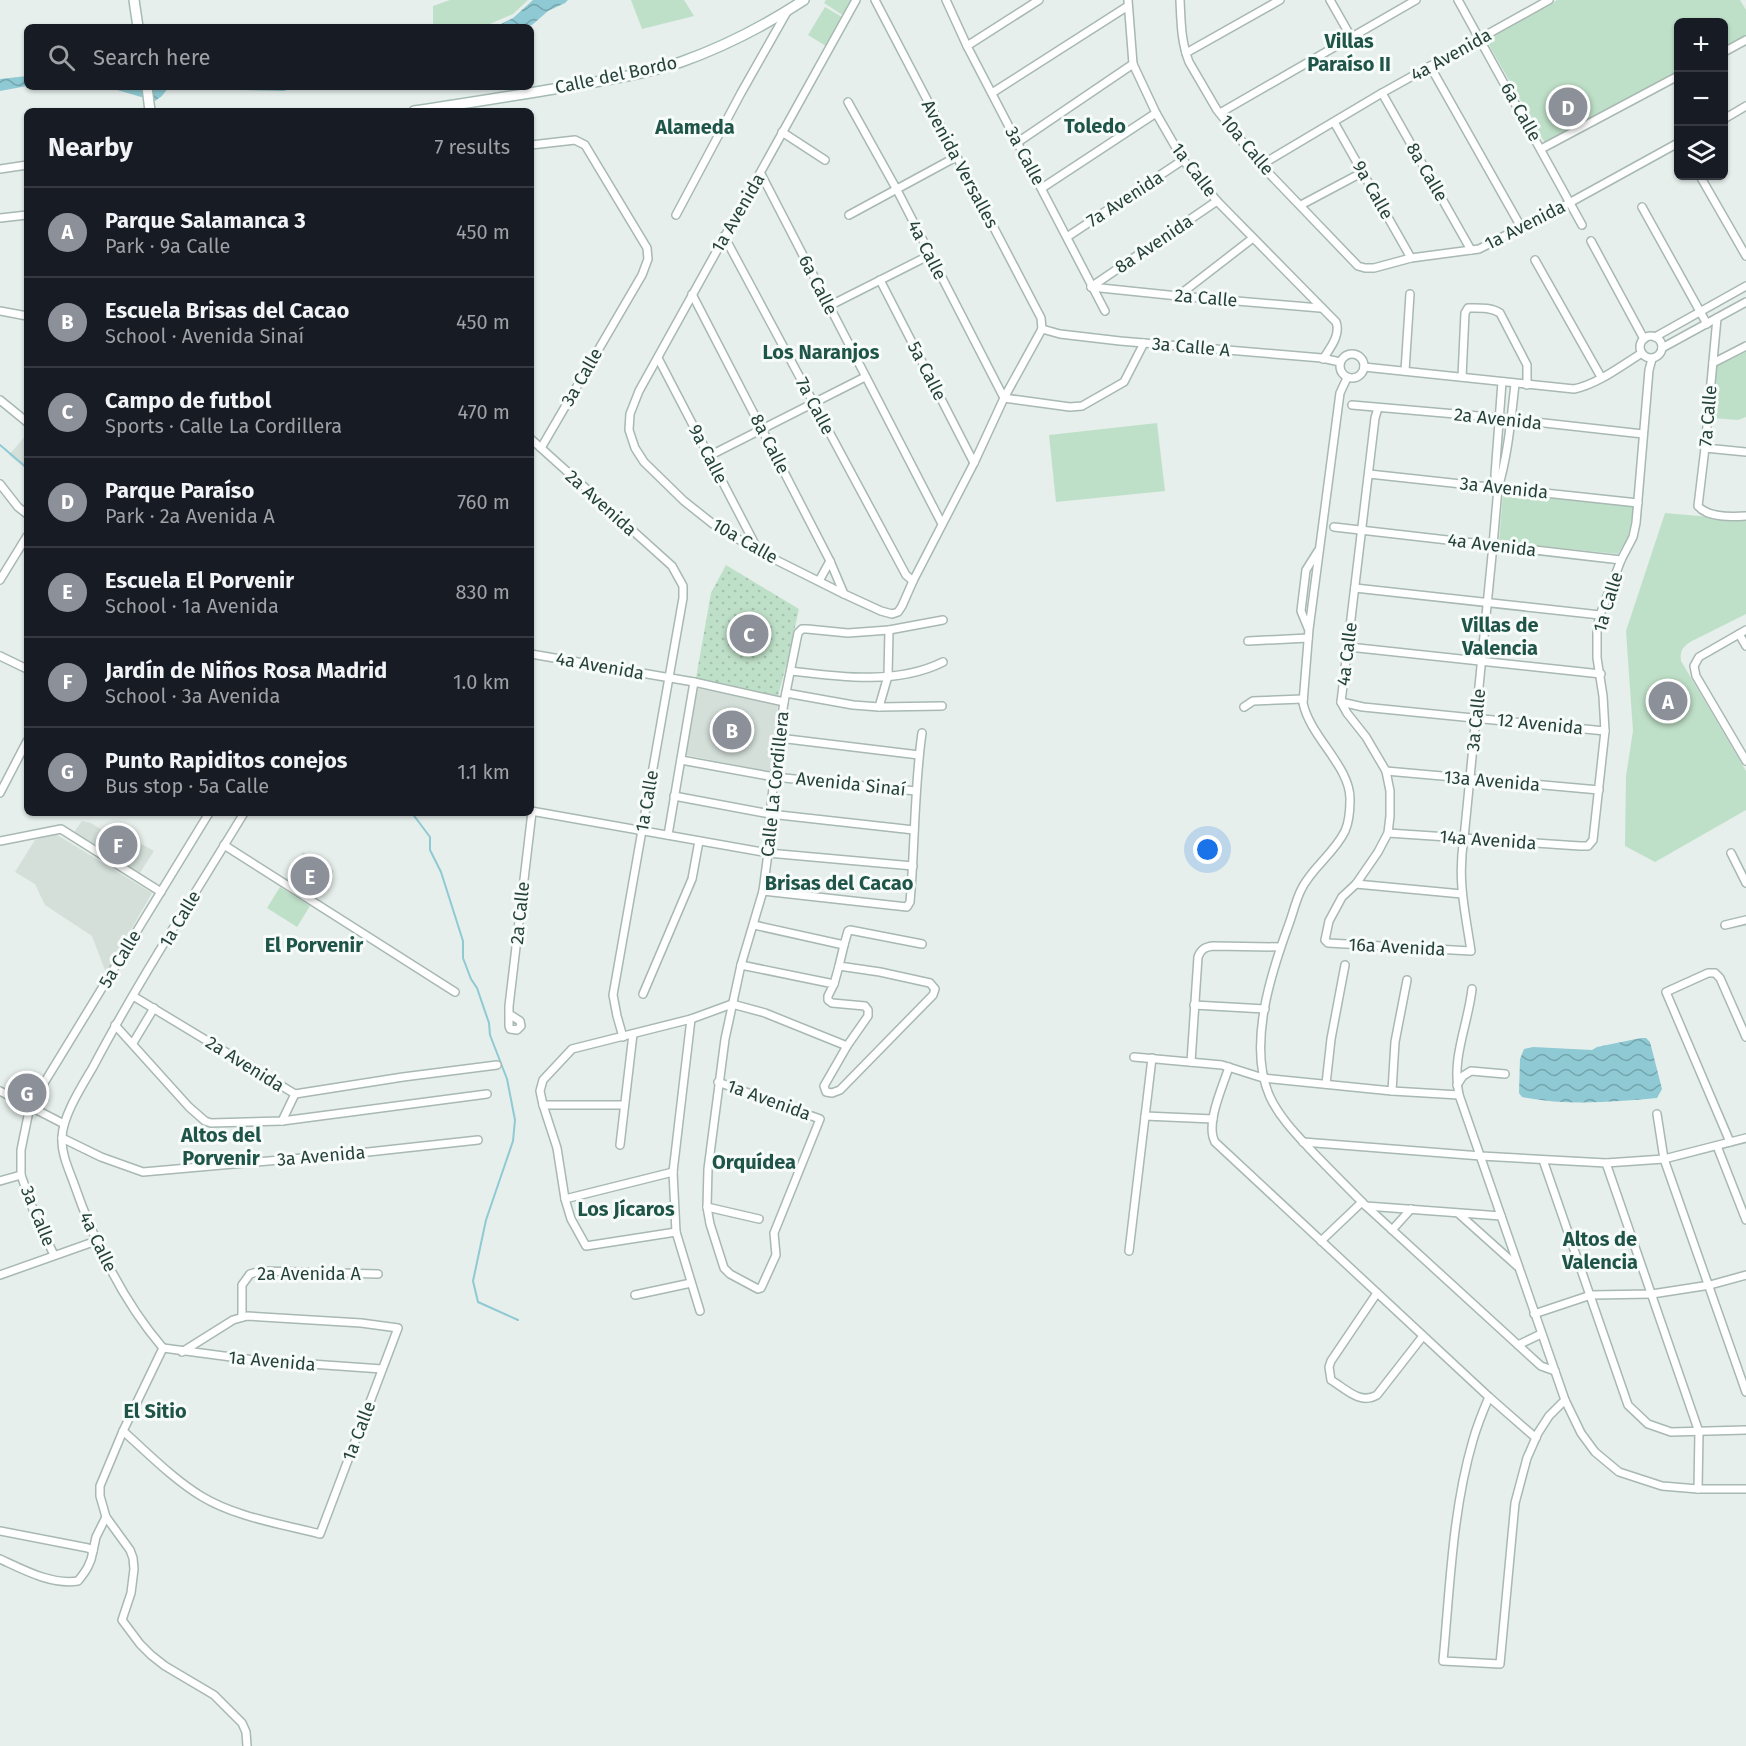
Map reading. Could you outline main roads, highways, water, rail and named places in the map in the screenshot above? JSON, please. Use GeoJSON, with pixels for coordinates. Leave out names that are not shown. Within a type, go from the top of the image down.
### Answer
{"type":"FeatureCollection","features":[{"type":"Feature","properties":{"kind":"water"},"geometry":{"type":"Polygon","coordinates":[[[533,0],[568,0],[548,11],[533,24],[501,24],[513,18],[533,0]]]}},
{"type":"Feature","properties":{"kind":"water"},"geometry":{"type":"Polygon","coordinates":[[[24,76],[24,87],[0,91],[0,79],[24,76]]]}},
{"type":"Feature","properties":{"kind":"water"},"geometry":{"type":"Polygon","coordinates":[[[117,90],[166,90],[155,101],[117,90]]]}},
{"type":"Feature","properties":{"kind":"water"},"geometry":{"type":"Polygon","coordinates":[[[242,90],[287,90],[284,91],[242,90]]]}},
{"type":"Feature","properties":{"kind":"water"},"geometry":{"type":"Polygon","coordinates":[[[1646,1038],[1650,1042],[1662,1089],[1657,1098],[1606,1102],[1556,1102],[1522,1097],[1519,1093],[1520,1059],[1524,1049],[1533,1047],[1592,1050],[1646,1038]]]}},
{"type":"Feature","properties":{"kind":"waterway"},"geometry":{"type":"LineString","coordinates":[[0,445],[24,465]]}},
{"type":"Feature","properties":{"kind":"waterway"},"geometry":{"type":"LineString","coordinates":[[414,816],[430,837],[430,850],[441,872],[463,941],[463,958],[477,988],[489,1023],[490,1035],[507,1079],[515,1120],[513,1141],[486,1220],[473,1281],[478,1302],[518,1320]]}},
{"type":"Feature","properties":{"kind":"place","name":"Parque Paraíso"},"geometry":{"type":"Point","coordinates":[1568,107]}},
{"type":"Feature","properties":{"kind":"place","name":"Campo de futbol"},"geometry":{"type":"Point","coordinates":[749,634]}},
{"type":"Feature","properties":{"kind":"place","name":"Parque Salamanca 3"},"geometry":{"type":"Point","coordinates":[1668,701]}},
{"type":"Feature","properties":{"kind":"place","name":"Escuela Brisas del Cacao"},"geometry":{"type":"Point","coordinates":[732,730]}},
{"type":"Feature","properties":{"kind":"place","name":"Jardín de Niños Rosa Madrid"},"geometry":{"type":"Point","coordinates":[118,845]}},
{"type":"Feature","properties":{"kind":"place","name":"Escuela El Porvenir"},"geometry":{"type":"Point","coordinates":[310,876]}},
{"type":"Feature","properties":{"kind":"place","name":"Punto Rapiditos conejos"},"geometry":{"type":"Point","coordinates":[27,1093]}},
{"type":"Feature","properties":{"kind":"district","name":"Villas Paraíso II"},"geometry":{"type":"Point","coordinates":[1349,52]}},
{"type":"Feature","properties":{"kind":"district","name":"Toledo"},"geometry":{"type":"Point","coordinates":[1095,126]}},
{"type":"Feature","properties":{"kind":"district","name":"Alameda"},"geometry":{"type":"Point","coordinates":[695,127]}},
{"type":"Feature","properties":{"kind":"district","name":"Los Naranjos"},"geometry":{"type":"Point","coordinates":[821,352]}},
{"type":"Feature","properties":{"kind":"district","name":"Villas de Valencia"},"geometry":{"type":"Point","coordinates":[1500,636]}},
{"type":"Feature","properties":{"kind":"district","name":"Brisas del Cacao"},"geometry":{"type":"Point","coordinates":[839,883]}},
{"type":"Feature","properties":{"kind":"district","name":"El Porvenir"},"geometry":{"type":"Point","coordinates":[314,945]}},
{"type":"Feature","properties":{"kind":"district","name":"Altos del Porvenir"},"geometry":{"type":"Point","coordinates":[221,1146]}},
{"type":"Feature","properties":{"kind":"district","name":"Orquídea"},"geometry":{"type":"Point","coordinates":[754,1162]}},
{"type":"Feature","properties":{"kind":"district","name":"Los Jícaros"},"geometry":{"type":"Point","coordinates":[626,1209]}},
{"type":"Feature","properties":{"kind":"district","name":"Altos de Valencia"},"geometry":{"type":"Point","coordinates":[1600,1250]}},
{"type":"Feature","properties":{"kind":"district","name":"El Sitio"},"geometry":{"type":"Point","coordinates":[155,1411]}}]}
